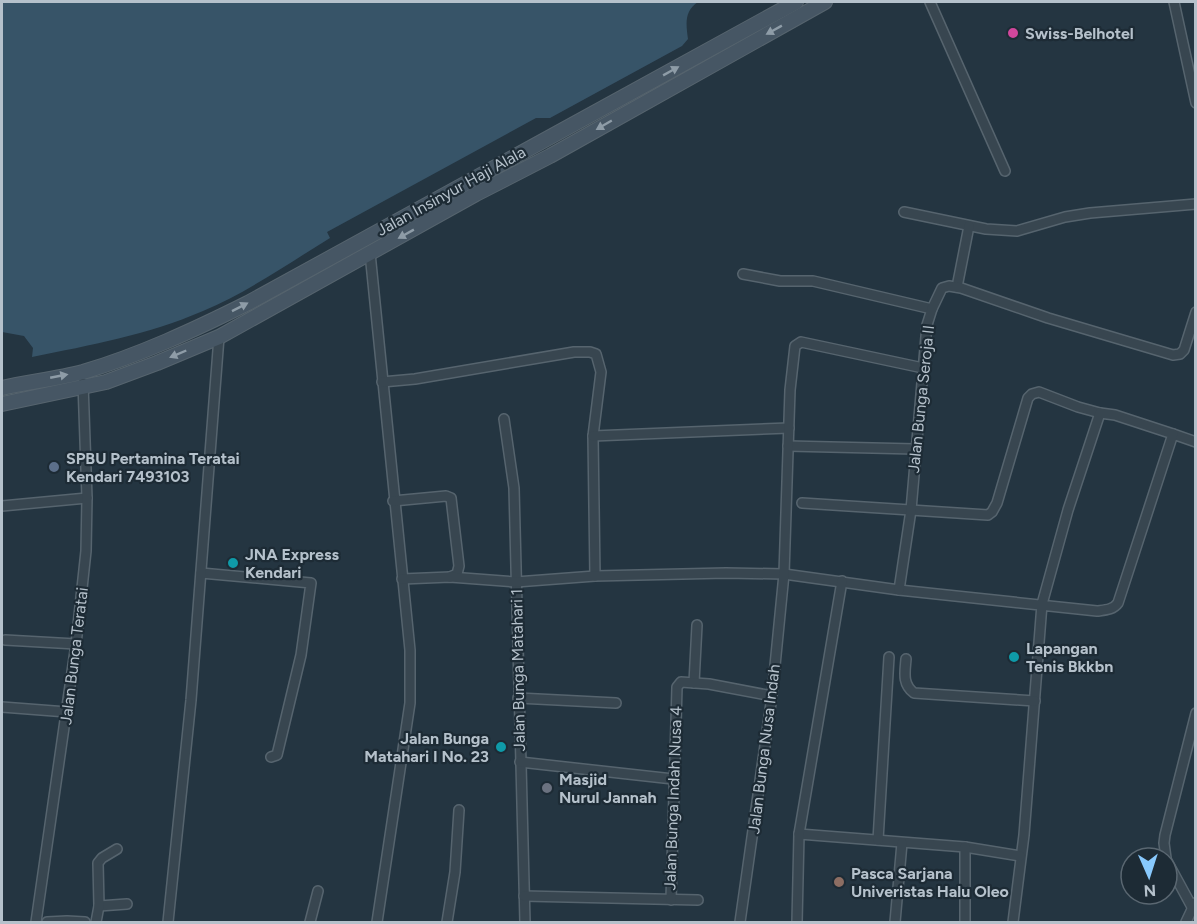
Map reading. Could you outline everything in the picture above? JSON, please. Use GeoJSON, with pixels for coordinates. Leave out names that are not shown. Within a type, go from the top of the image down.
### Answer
{"type":"FeatureCollection","features":[{"type":"Feature","properties":{"kind":"main road","name":"Jalan Insinyur Haji Alala"},"geometry":{"type":"LineString","coordinates":[[2,388],[81,372],[165,343],[248,303],[796,2]]}},
{"type":"Feature","properties":{"kind":"main road","name":"Jalan Insinyur Haji Alala"},"geometry":{"type":"LineString","coordinates":[[2,404],[83,387],[157,363],[219,337],[825,2]]}},
{"type":"Feature","properties":{"kind":"street"},"geometry":{"type":"LineString","coordinates":[[930,2],[1005,171]]}},
{"type":"Feature","properties":{"kind":"street"},"geometry":{"type":"LineString","coordinates":[[1174,2],[1196,103]]}},
{"type":"Feature","properties":{"kind":"street"},"geometry":{"type":"LineString","coordinates":[[904,212],[969,226],[1017,231],[1065,217],[1090,213],[1196,204]]}},
{"type":"Feature","properties":{"kind":"street"},"geometry":{"type":"LineString","coordinates":[[969,226],[957,287],[1067,324],[1173,355],[1180,354],[1184,350],[1196,312]]}},
{"type":"Feature","properties":{"kind":"street"},"geometry":{"type":"LineString","coordinates":[[370,254],[393,501],[410,650],[411,694],[376,922]]}},
{"type":"Feature","properties":{"kind":"street"},"geometry":{"type":"LineString","coordinates":[[743,274],[780,281],[813,281],[932,309]]}},
{"type":"Feature","properties":{"kind":"street","name":"Jalan Bunga Seroja II"},"geometry":{"type":"LineString","coordinates":[[899,590],[911,510],[927,325],[942,288],[957,287]]}},
{"type":"Feature","properties":{"kind":"street"},"geometry":{"type":"LineString","coordinates":[[168,922],[191,700],[219,337]]}},
{"type":"Feature","properties":{"kind":"street","name":"Jalan Bunga Nusa Indah"},"geometry":{"type":"LineString","coordinates":[[740,922],[772,696],[784,574],[790,390],[794,349],[799,342],[923,368]]}},
{"type":"Feature","properties":{"kind":"street"},"geometry":{"type":"LineString","coordinates":[[382,382],[414,380],[531,358],[593,352],[599,359],[601,372],[593,436],[595,576]]}},
{"type":"Feature","properties":{"kind":"street"},"geometry":{"type":"LineString","coordinates":[[81,372],[83,387]]}},
{"type":"Feature","properties":{"kind":"street","name":"Jalan Bunga Teratai"},"geometry":{"type":"LineString","coordinates":[[36,922],[67,712],[86,551],[87,498],[83,387]]}},
{"type":"Feature","properties":{"kind":"street"},"geometry":{"type":"LineString","coordinates":[[802,503],[982,516],[992,512],[997,503],[1028,398],[1039,392],[1078,407],[1196,442]]}},
{"type":"Feature","properties":{"kind":"street"},"geometry":{"type":"LineString","coordinates":[[1013,922],[1024,835],[1042,604],[1068,510],[1100,412]]}},
{"type":"Feature","properties":{"kind":"street","name":"Jalan Bunga Matahari 1"},"geometry":{"type":"LineString","coordinates":[[504,419],[514,488],[525,922]]}},
{"type":"Feature","properties":{"kind":"street"},"geometry":{"type":"LineString","coordinates":[[593,436],[789,428]]}},
{"type":"Feature","properties":{"kind":"street"},"geometry":{"type":"LineString","coordinates":[[402,579],[450,578],[516,582],[595,576],[784,574],[899,590],[1097,611],[1112,609],[1116,606],[1173,434]]}},
{"type":"Feature","properties":{"kind":"street"},"geometry":{"type":"LineString","coordinates":[[788,446],[915,449]]}},
{"type":"Feature","properties":{"kind":"street"},"geometry":{"type":"LineString","coordinates":[[393,501],[446,496],[452,498],[459,566],[457,573],[450,578]]}},
{"type":"Feature","properties":{"kind":"street"},"geometry":{"type":"LineString","coordinates":[[2,506],[87,498]]}},
{"type":"Feature","properties":{"kind":"street"},"geometry":{"type":"LineString","coordinates":[[201,573],[310,583],[301,655],[277,755],[271,757]]}},
{"type":"Feature","properties":{"kind":"street"},"geometry":{"type":"LineString","coordinates":[[797,922],[799,834],[842,582]]}},
{"type":"Feature","properties":{"kind":"street"},"geometry":{"type":"LineString","coordinates":[[696,625],[694,683],[772,696]]}},
{"type":"Feature","properties":{"kind":"street"},"geometry":{"type":"LineString","coordinates":[[5,640],[76,644]]}},
{"type":"Feature","properties":{"kind":"street"},"geometry":{"type":"LineString","coordinates":[[878,840],[889,657]]}},
{"type":"Feature","properties":{"kind":"street"},"geometry":{"type":"LineString","coordinates":[[906,659],[905,678],[909,689],[914,693],[1035,701]]}},
{"type":"Feature","properties":{"kind":"street","name":"Jalan Bunga Indah Nusa 4"},"geometry":{"type":"LineString","coordinates":[[671,900],[677,687],[681,682],[694,683]]}},
{"type":"Feature","properties":{"kind":"street"},"geometry":{"type":"LineString","coordinates":[[518,698],[616,703]]}},
{"type":"Feature","properties":{"kind":"street"},"geometry":{"type":"LineString","coordinates":[[2,707],[67,712]]}},
{"type":"Feature","properties":{"kind":"street"},"geometry":{"type":"LineString","coordinates":[[1165,846],[1165,835],[1196,713]]}},
{"type":"Feature","properties":{"kind":"street"},"geometry":{"type":"LineString","coordinates":[[520,762],[673,779]]}},
{"type":"Feature","properties":{"kind":"street"},"geometry":{"type":"LineString","coordinates":[[447,922],[459,810]]}},
{"type":"Feature","properties":{"kind":"street"},"geometry":{"type":"LineString","coordinates":[[799,834],[965,847],[1020,856]]}},
{"type":"Feature","properties":{"kind":"street"},"geometry":{"type":"LineString","coordinates":[[895,922],[902,843]]}},
{"type":"Feature","properties":{"kind":"street"},"geometry":{"type":"LineString","coordinates":[[965,847],[965,922]]}},
{"type":"Feature","properties":{"kind":"street"},"geometry":{"type":"LineString","coordinates":[[96,922],[99,906],[98,863],[117,849]]}},
{"type":"Feature","properties":{"kind":"street"},"geometry":{"type":"LineString","coordinates":[[1179,879],[1194,905],[1186,922]]}},
{"type":"Feature","properties":{"kind":"street"},"geometry":{"type":"LineString","coordinates":[[310,922],[318,891]]}},
{"type":"Feature","properties":{"kind":"street"},"geometry":{"type":"LineString","coordinates":[[524,896],[698,900]]}},
{"type":"Feature","properties":{"kind":"street"},"geometry":{"type":"LineString","coordinates":[[99,906],[126,904]]}},
{"type":"Feature","properties":{"kind":"street"},"geometry":{"type":"LineString","coordinates":[[47,922],[85,922]]}},
{"type":"Feature","properties":{"kind":"water"},"geometry":{"type":"Polygon","coordinates":[[[2,2],[698,2],[688,14],[688,39],[682,46],[550,118],[536,118],[327,232],[330,238],[236,295],[161,327],[32,357],[33,348],[24,336],[2,332],[2,2]]]}},
{"type":"Feature","properties":{"kind":"place","name":"Swiss-Belhotel"},"geometry":{"type":"Point","coordinates":[1013,33]}},
{"type":"Feature","properties":{"kind":"place","name":"SPBU Pertamina Teratai Kendari 7493103"},"geometry":{"type":"Point","coordinates":[54,467]}},
{"type":"Feature","properties":{"kind":"place","name":"JNA Express Kendari"},"geometry":{"type":"Point","coordinates":[233,563]}},
{"type":"Feature","properties":{"kind":"place","name":"Lapangan Tenis Bkkbn"},"geometry":{"type":"Point","coordinates":[1014,657]}},
{"type":"Feature","properties":{"kind":"place","name":"Jalan Bunga Matahari I No. 23"},"geometry":{"type":"Point","coordinates":[501,747]}},
{"type":"Feature","properties":{"kind":"place","name":"Masjid Nurul Jannah"},"geometry":{"type":"Point","coordinates":[547,788]}},
{"type":"Feature","properties":{"kind":"place","name":"Pasca Sarjana Univeristas Halu Oleo"},"geometry":{"type":"Point","coordinates":[839,882]}}]}
